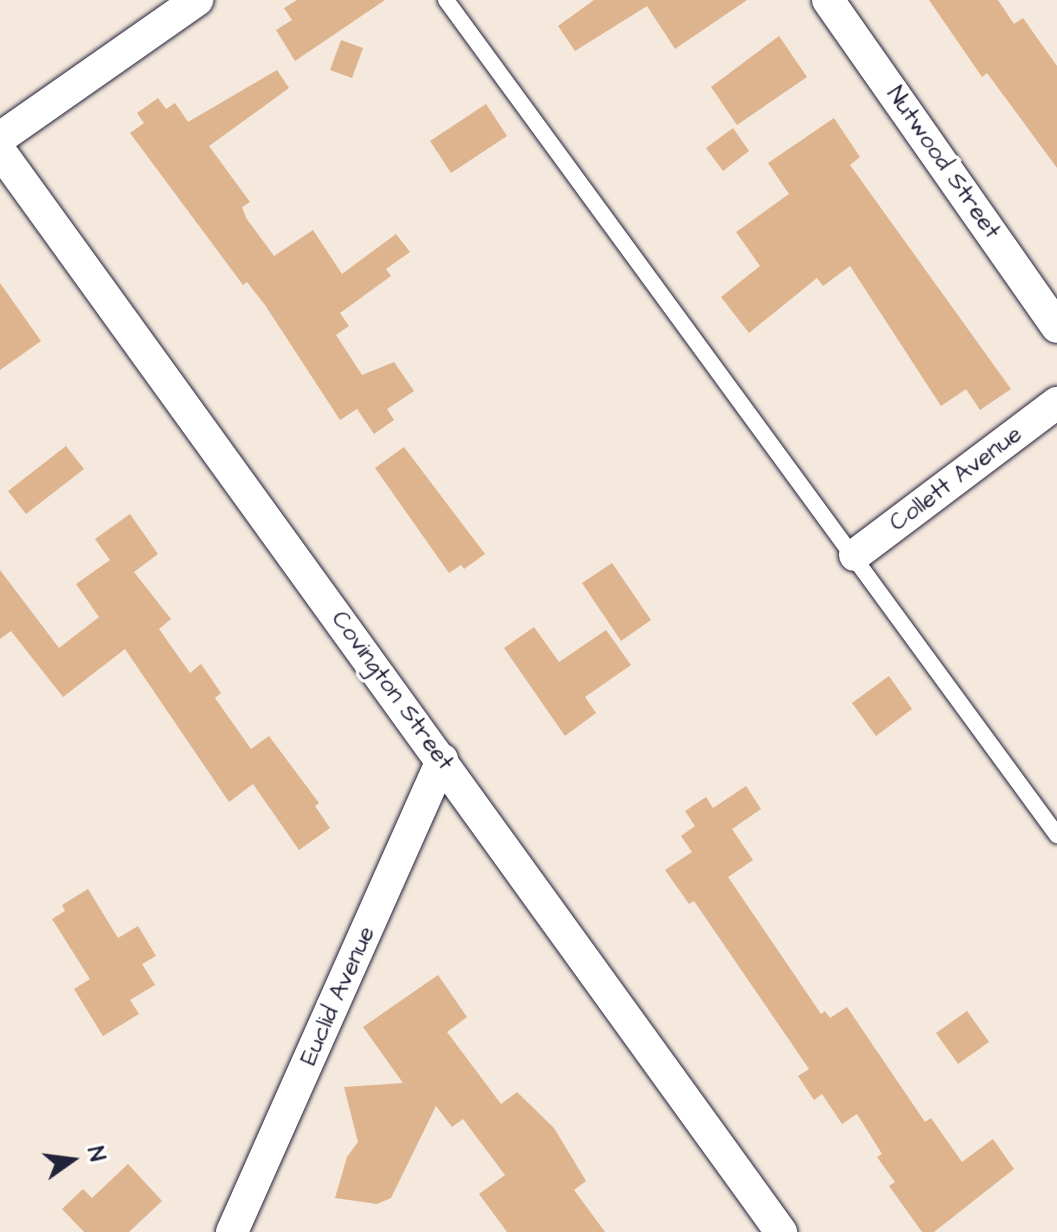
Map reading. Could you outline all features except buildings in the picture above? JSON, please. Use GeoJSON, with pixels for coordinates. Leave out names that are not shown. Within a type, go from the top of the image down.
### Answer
{"type":"FeatureCollection","features":[{"type":"Feature","properties":{"kind":"street"},"geometry":{"type":"LineString","coordinates":[[0,138],[197,0]]}},
{"type":"Feature","properties":{"kind":"street","name":"Nutwood Street"},"geometry":{"type":"LineString","coordinates":[[828,0],[1057,327]]}},
{"type":"Feature","properties":{"kind":"street","name":"Covington Street"},"geometry":{"type":"LineString","coordinates":[[0,151],[781,1232]]}},
{"type":"Feature","properties":{"kind":"street","name":"Collett Avenue"},"geometry":{"type":"LineString","coordinates":[[855,555],[1057,403]]}},
{"type":"Feature","properties":{"kind":"street","name":"Euclid Avenue"},"geometry":{"type":"LineString","coordinates":[[232,1232],[442,760]]}},
{"type":"Feature","properties":{"kind":"lane"},"geometry":{"type":"LineString","coordinates":[[446,0],[1057,835]]}}]}
